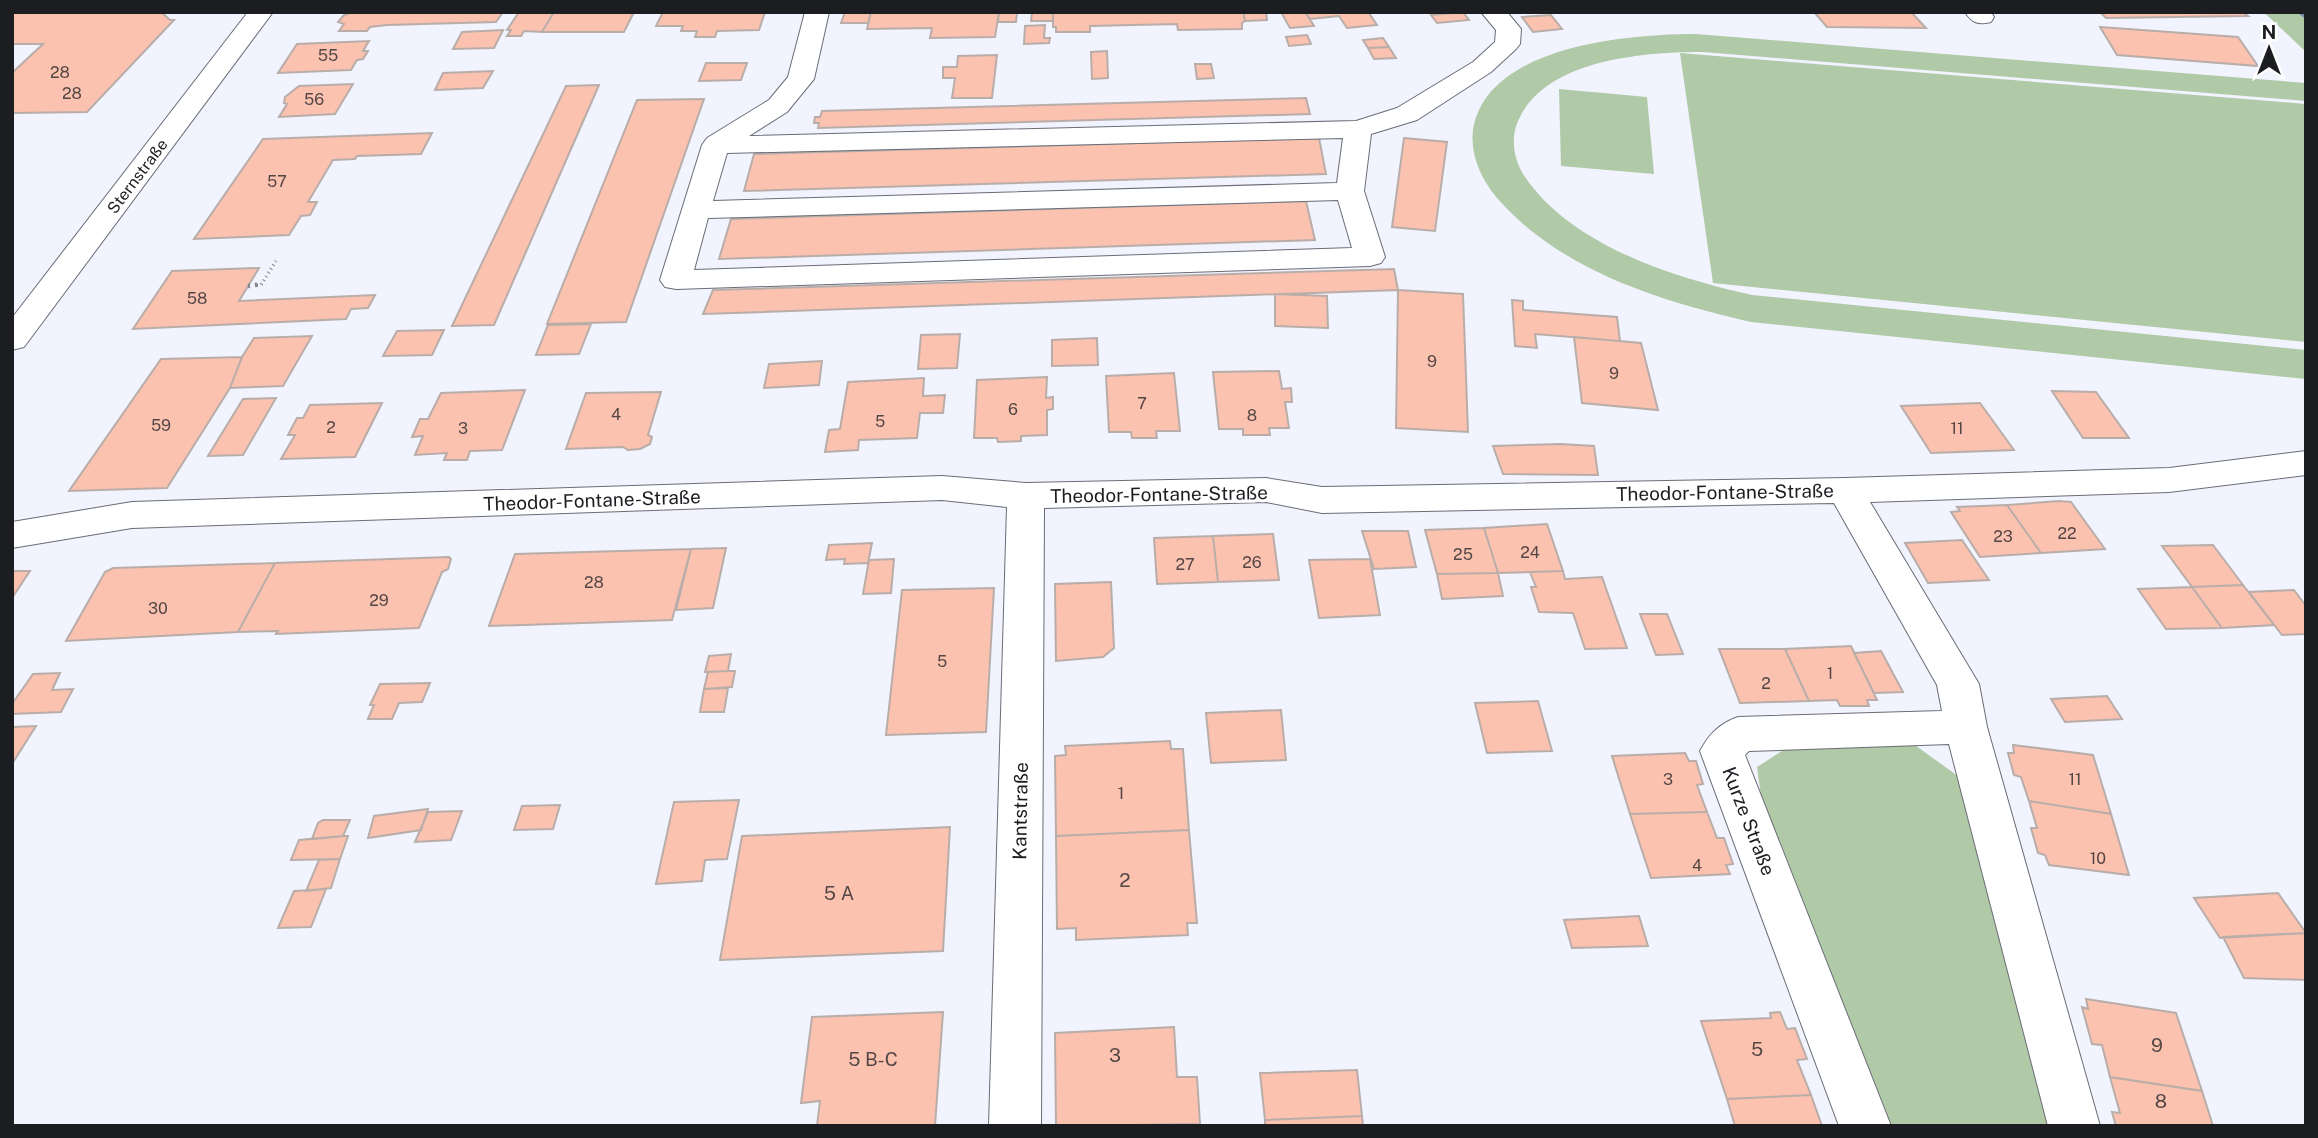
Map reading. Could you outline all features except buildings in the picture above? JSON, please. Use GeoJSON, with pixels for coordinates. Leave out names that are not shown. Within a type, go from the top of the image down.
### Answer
{"type":"FeatureCollection","features":[{"type":"Feature","properties":{"kind":"street","name":"Sternstraße"},"geometry":{"type":"LineString","coordinates":[[12,340],[261,12]]}},
{"type":"Feature","properties":{"kind":"street"},"geometry":{"type":"LineString","coordinates":[[817,12],[802,79],[778,106],[716,145],[676,281],[1370,257],[1350,191],[1358,129]]}},
{"type":"Feature","properties":{"kind":"street"},"geometry":{"type":"LineString","coordinates":[[716,145],[1358,129],[1407,114],[1482,67],[1507,44],[1509,29],[1493,12]]}},
{"type":"Feature","properties":{"kind":"street"},"geometry":{"type":"LineString","coordinates":[[696,210],[1350,191]]}},
{"type":"Feature","properties":{"kind":"street","name":"Theodor-Fontane-Straße"},"geometry":{"type":"LineString","coordinates":[[12,535],[132,515],[942,488],[1026,496],[1266,490],[1322,500],[1845,490],[2169,480],[2306,463]]}},
{"type":"Feature","properties":{"kind":"street"},"geometry":{"type":"LineString","coordinates":[[1845,490],[1958,684],[1966,727],[2074,1126]]}},
{"type":"Feature","properties":{"kind":"street","name":"Kantstraße"},"geometry":{"type":"LineString","coordinates":[[1015,1126],[1026,496]]}},
{"type":"Feature","properties":{"kind":"street","name":"Kurze Straße"},"geometry":{"type":"LineString","coordinates":[[1865,1126],[1722,751],[1738,734],[1966,727]]}},
{"type":"Feature","properties":{"kind":"path"},"geometry":{"type":"LineString","coordinates":[[248,286],[261,285],[276,261]]}},
{"type":"Feature","properties":{"kind":"green space"},"geometry":{"type":"Polygon","coordinates":[[[2263,12],[2306,12],[2306,52],[2269,17],[2263,12]]]}},
{"type":"Feature","properties":{"kind":"green space"},"geometry":{"type":"Polygon","coordinates":[[[1696,34],[2306,83],[2306,101],[1679,52],[1626,57],[1598,63],[1550,84],[1531,100],[1518,121],[1514,142],[1518,164],[1525,177],[1545,201],[1569,222],[1627,256],[1691,279],[1752,295],[2306,350],[2306,379],[1751,322],[1648,293],[1581,264],[1523,223],[1497,198],[1478,166],[1473,148],[1473,130],[1484,101],[1504,79],[1532,62],[1565,50],[1635,37],[1696,34]]]}},
{"type":"Feature","properties":{"kind":"green space"},"geometry":{"type":"Polygon","coordinates":[[[1680,53],[2306,104],[2306,342],[1713,283],[1680,53]]]}},
{"type":"Feature","properties":{"kind":"green space"},"geometry":{"type":"Polygon","coordinates":[[[1559,89],[1647,97],[1654,174],[1561,166],[1559,89]]]}},
{"type":"Feature","properties":{"kind":"green space"},"geometry":{"type":"Polygon","coordinates":[[[1912,743],[1962,779],[2052,1126],[1886,1126],[1765,826],[1757,767],[1793,744],[1912,743]]]}},
{"type":"Feature","properties":{"kind":"waterway"},"geometry":{"type":"LineString","coordinates":[[2301,12],[2306,16]]}}]}
